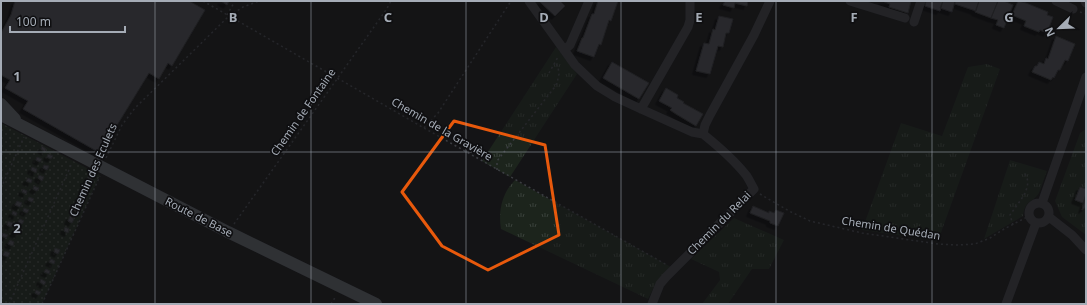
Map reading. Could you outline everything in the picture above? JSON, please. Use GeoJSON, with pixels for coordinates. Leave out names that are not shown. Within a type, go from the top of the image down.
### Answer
{"type":"FeatureCollection","features":[{"type":"Feature","properties":{"kind":"main road","name":"Route de Base"},"geometry":{"type":"LineString","coordinates":[[1,104],[26,127]]}},
{"type":"Feature","properties":{"kind":"main road","name":"Route de Base"},"geometry":{"type":"LineString","coordinates":[[1,115],[228,232],[376,304]]}},
{"type":"Feature","properties":{"kind":"street"},"geometry":{"type":"LineString","coordinates":[[529,1],[575,65],[597,86],[641,110],[692,132],[703,134],[705,125],[710,115],[754,35],[770,1]]}},
{"type":"Feature","properties":{"kind":"street"},"geometry":{"type":"LineString","coordinates":[[564,50],[570,45],[589,1]]}},
{"type":"Feature","properties":{"kind":"street"},"geometry":{"type":"LineString","coordinates":[[641,110],[688,27],[690,20],[690,1]]}},
{"type":"Feature","properties":{"kind":"street"},"geometry":{"type":"LineString","coordinates":[[850,1],[909,20],[921,1]]}},
{"type":"Feature","properties":{"kind":"street"},"geometry":{"type":"LineString","coordinates":[[1056,1],[1073,8]]}},
{"type":"Feature","properties":{"kind":"street"},"geometry":{"type":"LineString","coordinates":[[1042,203],[1086,77]]}},
{"type":"Feature","properties":{"kind":"street","name":"Chemin du Relai"},"geometry":{"type":"LineString","coordinates":[[652,304],[660,284],[754,189],[746,176],[736,165],[717,145],[703,134]]}},
{"type":"Feature","properties":{"kind":"street"},"geometry":{"type":"LineString","coordinates":[[1049,217],[1042,223],[1033,220],[1029,213],[1031,206],[1037,203],[1042,203],[1048,208],[1049,217],[1072,235],[1086,250]]}},
{"type":"Feature","properties":{"kind":"street"},"geometry":{"type":"LineString","coordinates":[[1006,304],[1033,220]]}},
{"type":"Feature","properties":{"kind":"path","name":"Chemin de la Gravière"},"geometry":{"type":"LineString","coordinates":[[203,1],[337,79],[674,269]]}},
{"type":"Feature","properties":{"kind":"path"},"geometry":{"type":"LineString","coordinates":[[227,14],[235,1]]}},
{"type":"Feature","properties":{"kind":"path","name":"Chemin des Eculets"},"geometry":{"type":"LineString","coordinates":[[42,304],[100,176],[101,167],[122,125],[135,108],[229,16],[243,7],[259,1]]}},
{"type":"Feature","properties":{"kind":"path","name":"Chemin de Fontaine"},"geometry":{"type":"LineString","coordinates":[[228,232],[391,1]]}},
{"type":"Feature","properties":{"kind":"path"},"geometry":{"type":"LineString","coordinates":[[424,128],[438,113],[510,1]]}},
{"type":"Feature","properties":{"kind":"path"},"geometry":{"type":"LineString","coordinates":[[549,72],[564,50]]}},
{"type":"Feature","properties":{"kind":"path"},"geometry":{"type":"LineString","coordinates":[[498,170],[498,161],[557,83],[559,74],[558,67],[555,62]]}},
{"type":"Feature","properties":{"kind":"path"},"geometry":{"type":"LineString","coordinates":[[1,188],[26,127]]}},
{"type":"Feature","properties":{"kind":"path"},"geometry":{"type":"LineString","coordinates":[[9,304],[76,154]]}},
{"type":"Feature","properties":{"kind":"path"},"geometry":{"type":"LineString","coordinates":[[1013,224],[1010,214],[1026,190],[1028,178],[1025,174]]}},
{"type":"Feature","properties":{"kind":"path","name":"Chemin de Quédan"},"geometry":{"type":"LineString","coordinates":[[754,189],[762,196],[810,221],[901,240],[958,245],[975,244],[990,238],[1013,224],[1033,220]]}},
{"type":"Feature","properties":{"kind":"path"},"geometry":{"type":"LineString","coordinates":[[331,304],[334,298]]}},
{"type":"Feature","properties":{"kind":"highlighted area"},"geometry":{"type":"Polygon","coordinates":[[[454,121],[545,145],[559,235],[488,270],[442,246],[402,192],[454,121]]]}},
{"type":"Feature","properties":{"kind":"green space"},"geometry":{"type":"Polygon","coordinates":[[[556,47],[577,74],[510,177],[482,161],[556,47]]]}},
{"type":"Feature","properties":{"kind":"green space"},"geometry":{"type":"Polygon","coordinates":[[[987,64],[1000,69],[938,241],[862,230],[901,123],[942,136],[968,67],[987,64]]]}},
{"type":"Feature","properties":{"kind":"green space"},"geometry":{"type":"Polygon","coordinates":[[[1,123],[100,175],[42,304],[1,304],[1,123]]]}},
{"type":"Feature","properties":{"kind":"green space"},"geometry":{"type":"Polygon","coordinates":[[[1086,129],[1086,235],[1062,217],[1055,201],[1080,133],[1086,129]]]}},
{"type":"Feature","properties":{"kind":"green space"},"geometry":{"type":"Polygon","coordinates":[[[1010,160],[1047,171],[1039,193],[1027,204],[1023,216],[984,239],[1010,160]]]}},
{"type":"Feature","properties":{"kind":"green space"},"geometry":{"type":"Polygon","coordinates":[[[515,180],[671,267],[656,283],[648,299],[501,229],[500,216],[504,196],[515,180]]]}},
{"type":"Feature","properties":{"kind":"green space"},"geometry":{"type":"Polygon","coordinates":[[[734,218],[784,240],[769,269],[752,269],[728,304],[702,304],[720,280],[719,272],[691,259],[734,218]]]}},
{"type":"Feature","properties":{"kind":"building"},"geometry":{"type":"Polygon","coordinates":[[[15,1],[189,1],[205,10],[172,66],[168,63],[159,79],[149,73],[100,153],[23,109],[28,101],[5,88],[10,80],[1,75],[1,33],[11,15],[15,1]]]}},
{"type":"Feature","properties":{"kind":"building"},"geometry":{"type":"Polygon","coordinates":[[[221,1],[229,1],[227,5],[221,1]]]}},
{"type":"Feature","properties":{"kind":"building"},"geometry":{"type":"Polygon","coordinates":[[[560,1],[565,6],[555,16],[540,2],[560,1]]]}},
{"type":"Feature","properties":{"kind":"building"},"geometry":{"type":"Polygon","coordinates":[[[598,1],[618,1],[611,21],[609,20],[601,45],[599,44],[594,57],[577,51],[592,14],[594,14],[598,1]]]}},
{"type":"Feature","properties":{"kind":"building"},"geometry":{"type":"Polygon","coordinates":[[[725,1],[748,1],[747,6],[735,3],[734,8],[723,5],[725,1]]]}},
{"type":"Feature","properties":{"kind":"building"},"geometry":{"type":"Polygon","coordinates":[[[882,1],[911,1],[908,13],[889,7],[890,4],[882,1]]]}},
{"type":"Feature","properties":{"kind":"building"},"geometry":{"type":"Polygon","coordinates":[[[926,1],[943,1],[940,11],[925,6],[926,1]]]}},
{"type":"Feature","properties":{"kind":"building"},"geometry":{"type":"Polygon","coordinates":[[[943,1],[955,1],[952,12],[940,8],[943,1]]]}},
{"type":"Feature","properties":{"kind":"building"},"geometry":{"type":"Polygon","coordinates":[[[955,1],[979,1],[976,11],[955,4],[955,1]]]}},
{"type":"Feature","properties":{"kind":"building"},"geometry":{"type":"Polygon","coordinates":[[[979,1],[998,1],[991,18],[975,12],[979,1]]]}},
{"type":"Feature","properties":{"kind":"building"},"geometry":{"type":"Polygon","coordinates":[[[998,1],[1004,1],[1013,5],[1004,28],[996,25],[998,20],[991,18],[998,1]]]}},
{"type":"Feature","properties":{"kind":"building"},"geometry":{"type":"Polygon","coordinates":[[[1018,1],[1048,12],[1047,15],[1053,17],[1047,33],[1040,30],[1039,32],[1024,26],[1026,21],[1012,15],[1018,1]]]}},
{"type":"Feature","properties":{"kind":"building"},"geometry":{"type":"Polygon","coordinates":[[[719,16],[733,19],[729,33],[726,33],[723,47],[718,46],[710,74],[696,71],[704,43],[709,44],[713,29],[715,30],[719,16]]]}},
{"type":"Feature","properties":{"kind":"building"},"geometry":{"type":"Polygon","coordinates":[[[1056,36],[1075,44],[1068,61],[1065,60],[1060,70],[1058,70],[1054,78],[1053,77],[1051,80],[1032,72],[1039,62],[1044,64],[1046,58],[1048,59],[1056,36]]]}},
{"type":"Feature","properties":{"kind":"building"},"geometry":{"type":"Polygon","coordinates":[[[612,62],[649,83],[639,99],[603,78],[612,62]]]}},
{"type":"Feature","properties":{"kind":"building"},"geometry":{"type":"Polygon","coordinates":[[[666,88],[678,95],[677,98],[684,102],[683,103],[703,114],[696,126],[670,110],[672,108],[659,101],[666,88]]]}},
{"type":"Feature","properties":{"kind":"building"},"geometry":{"type":"Polygon","coordinates":[[[42,146],[46,149],[45,152],[41,149],[42,146]]]}},
{"type":"Feature","properties":{"kind":"building"},"geometry":{"type":"Polygon","coordinates":[[[48,154],[53,156],[51,159],[47,157],[48,154]]]}},
{"type":"Feature","properties":{"kind":"building"},"geometry":{"type":"Polygon","coordinates":[[[37,157],[42,159],[40,162],[36,160],[37,157]]]}},
{"type":"Feature","properties":{"kind":"building"},"geometry":{"type":"Polygon","coordinates":[[[44,165],[49,166],[47,170],[43,168],[44,165]]]}},
{"type":"Feature","properties":{"kind":"building"},"geometry":{"type":"Polygon","coordinates":[[[32,167],[37,169],[36,173],[31,170],[32,167]]]}},
{"type":"Feature","properties":{"kind":"building"},"geometry":{"type":"Polygon","coordinates":[[[39,175],[44,177],[42,181],[38,178],[39,175]]]}},
{"type":"Feature","properties":{"kind":"building"},"geometry":{"type":"Polygon","coordinates":[[[89,175],[93,177],[91,183],[86,181],[89,175]]]}},
{"type":"Feature","properties":{"kind":"building"},"geometry":{"type":"Polygon","coordinates":[[[28,178],[32,180],[31,183],[26,181],[28,178]]]}},
{"type":"Feature","properties":{"kind":"building"},"geometry":{"type":"Polygon","coordinates":[[[84,185],[89,188],[87,191],[82,189],[84,185]]]}},
{"type":"Feature","properties":{"kind":"building"},"geometry":{"type":"Polygon","coordinates":[[[34,186],[39,188],[37,191],[33,189],[34,186]]]}},
{"type":"Feature","properties":{"kind":"building"},"geometry":{"type":"Polygon","coordinates":[[[1080,187],[1086,189],[1083,203],[1075,200],[1080,187]]]}},
{"type":"Feature","properties":{"kind":"building"},"geometry":{"type":"Polygon","coordinates":[[[23,189],[27,191],[26,194],[22,192],[23,189]]]}},
{"type":"Feature","properties":{"kind":"building"},"geometry":{"type":"Polygon","coordinates":[[[79,196],[84,198],[82,202],[78,199],[79,196]]]}},
{"type":"Feature","properties":{"kind":"building"},"geometry":{"type":"Polygon","coordinates":[[[29,197],[34,199],[32,202],[28,200],[29,197]]]}},
{"type":"Feature","properties":{"kind":"building"},"geometry":{"type":"Polygon","coordinates":[[[1086,197],[1086,207],[1082,210],[1086,197]]]}},
{"type":"Feature","properties":{"kind":"building"},"geometry":{"type":"Polygon","coordinates":[[[17,201],[22,203],[20,207],[15,205],[17,201]]]}},
{"type":"Feature","properties":{"kind":"building"},"geometry":{"type":"Polygon","coordinates":[[[75,206],[79,208],[78,212],[73,210],[75,206]]]}},
{"type":"Feature","properties":{"kind":"building"},"geometry":{"type":"Polygon","coordinates":[[[753,206],[769,213],[769,211],[774,213],[776,210],[784,213],[778,226],[750,213],[753,206]]]}},
{"type":"Feature","properties":{"kind":"building"},"geometry":{"type":"Polygon","coordinates":[[[24,208],[29,210],[27,213],[23,211],[24,208]]]}},
{"type":"Feature","properties":{"kind":"building"},"geometry":{"type":"Polygon","coordinates":[[[13,211],[17,213],[16,216],[12,214],[13,211]]]}},
{"type":"Feature","properties":{"kind":"building"},"geometry":{"type":"Polygon","coordinates":[[[70,216],[74,219],[72,223],[68,221],[70,216]]]}},
{"type":"Feature","properties":{"kind":"building"},"geometry":{"type":"Polygon","coordinates":[[[20,219],[24,221],[22,224],[18,222],[20,219]]]}},
{"type":"Feature","properties":{"kind":"building"},"geometry":{"type":"Polygon","coordinates":[[[8,221],[13,223],[11,227],[7,225],[8,221]]]}},
{"type":"Feature","properties":{"kind":"building"},"geometry":{"type":"Polygon","coordinates":[[[65,227],[69,229],[68,233],[64,231],[65,227]]]}},
{"type":"Feature","properties":{"kind":"building"},"geometry":{"type":"Polygon","coordinates":[[[15,229],[19,231],[18,235],[13,233],[15,229]]]}},
{"type":"Feature","properties":{"kind":"building"},"geometry":{"type":"Polygon","coordinates":[[[3,233],[8,235],[6,238],[2,236],[3,233]]]}},
{"type":"Feature","properties":{"kind":"building"},"geometry":{"type":"Polygon","coordinates":[[[10,240],[14,242],[13,246],[8,244],[10,240]]]}},
{"type":"Feature","properties":{"kind":"building"},"geometry":{"type":"Polygon","coordinates":[[[55,248],[60,250],[58,254],[54,252],[55,248]]]}},
{"type":"Feature","properties":{"kind":"building"},"geometry":{"type":"Polygon","coordinates":[[[5,251],[10,253],[8,257],[3,255],[5,251]]]}},
{"type":"Feature","properties":{"kind":"building"},"geometry":{"type":"Polygon","coordinates":[[[51,259],[55,261],[54,264],[49,262],[51,259]]]}},
{"type":"Feature","properties":{"kind":"building"},"geometry":{"type":"Polygon","coordinates":[[[46,269],[50,271],[49,274],[44,272],[46,269]]]}},
{"type":"Feature","properties":{"kind":"building"},"geometry":{"type":"Polygon","coordinates":[[[41,279],[46,282],[44,285],[40,282],[41,279]]]}},
{"type":"Feature","properties":{"kind":"building"},"geometry":{"type":"Polygon","coordinates":[[[36,290],[41,292],[39,295],[35,293],[36,290]]]}}]}
